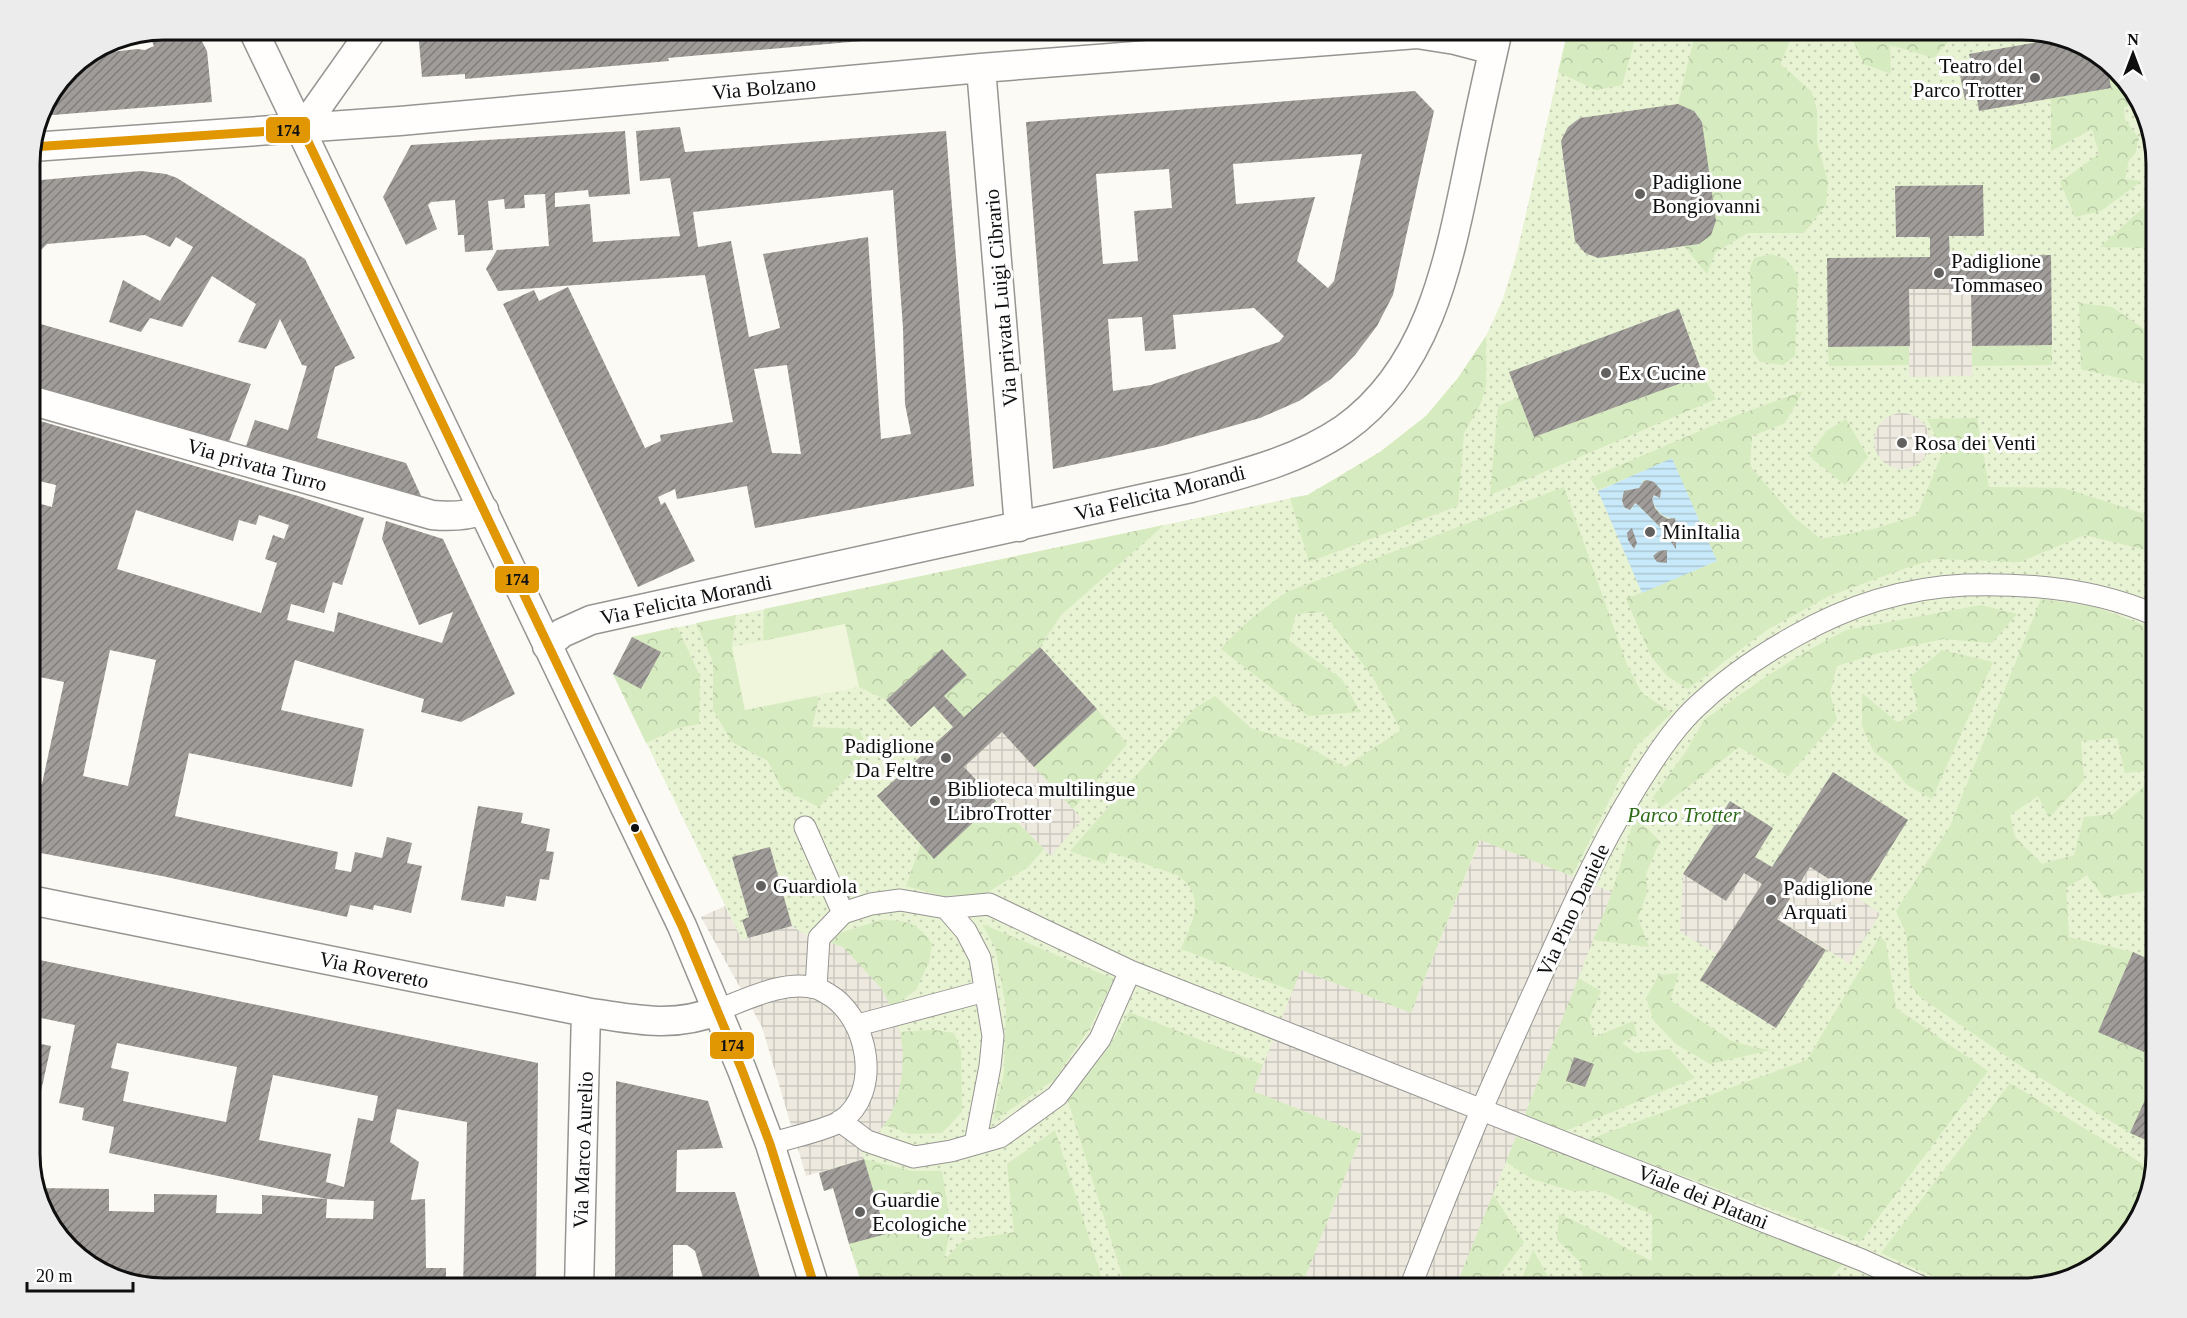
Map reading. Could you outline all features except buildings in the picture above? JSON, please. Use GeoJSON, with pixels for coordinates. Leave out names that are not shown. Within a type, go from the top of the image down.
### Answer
{"type":"FeatureCollection","features":[{"type":"Feature","properties":{"kind":"street"},"geometry":{"type":"LineString","coordinates":[[258,40],[682,926],[771,1144],[812,1278]]}},
{"type":"Feature","properties":{"kind":"street"},"geometry":{"type":"LineString","coordinates":[[302,129],[365,40]]}},
{"type":"Feature","properties":{"kind":"street","name":"Via Bolzano"},"geometry":{"type":"LineString","coordinates":[[42,146],[302,129],[981,68],[1340,40]]}},
{"type":"Feature","properties":{"kind":"street","name":"Via Felicita Morandi"},"geometry":{"type":"LineString","coordinates":[[547,646],[562,633],[591,620],[1191,488],[1287,458],[1344,429],[1365,412],[1392,382],[1408,359],[1433,307],[1452,244],[1496,40]]}},
{"type":"Feature","properties":{"kind":"street","name":"Via privata Luigi Cibrario"},"geometry":{"type":"LineString","coordinates":[[981,68],[1019,527]]}},
{"type":"Feature","properties":{"kind":"street","name":"Via privata Turro"},"geometry":{"type":"LineString","coordinates":[[41,403],[432,515],[452,517],[471,515],[484,510]]}},
{"type":"Feature","properties":{"kind":"street","name":"Via Pino Daniele"},"geometry":{"type":"LineString","coordinates":[[1414,1278],[1481,1111],[1584,881],[1614,823],[1652,761],[1685,720],[1731,678],[1772,649],[1823,620],[1854,607],[1908,591],[1977,585],[2037,585],[2094,596],[2146,610]]}},
{"type":"Feature","properties":{"kind":"street"},"geometry":{"type":"LineString","coordinates":[[805,827],[843,913]]}},
{"type":"Feature","properties":{"kind":"street"},"geometry":{"type":"LineString","coordinates":[[816,988],[819,938],[843,913],[871,904],[900,900],[946,909],[966,931],[980,958],[993,1036],[990,1066],[975,1144]]}},
{"type":"Feature","properties":{"kind":"street","name":"Via Rovereto"},"geometry":{"type":"LineString","coordinates":[[41,902],[586,1012],[641,1020],[673,1021],[700,1018],[718,1010]]}},
{"type":"Feature","properties":{"kind":"street","name":"Viale dei Platani"},"geometry":{"type":"LineString","coordinates":[[946,909],[989,904],[1130,971],[1862,1260],[1902,1278]]}},
{"type":"Feature","properties":{"kind":"street"},"geometry":{"type":"LineString","coordinates":[[840,1121],[867,1141],[914,1156],[951,1151],[1000,1137],[1057,1096],[1100,1039],[1130,971]]}},
{"type":"Feature","properties":{"kind":"street"},"geometry":{"type":"LineString","coordinates":[[718,1010],[764,992],[789,987],[816,988],[834,998],[858,1025],[864,1046],[866,1067],[864,1085],[857,1101],[840,1121],[771,1144]]}},
{"type":"Feature","properties":{"kind":"street"},"geometry":{"type":"LineString","coordinates":[[858,1025],[985,991]]}},
{"type":"Feature","properties":{"kind":"street","name":"Via Marco Aurelio"},"geometry":{"type":"LineString","coordinates":[[579,1278],[586,1012]]}},
{"type":"Feature","properties":{"kind":"green space","name":"Parco Trotter"},"geometry":{"type":"Polygon","coordinates":[[[1566,40],[2023,40],[2055,45],[2085,57],[2103,71],[2103,84],[2116,84],[2126,95],[2140,124],[2146,156],[2146,1154],[2142,1186],[2130,1216],[2110,1241],[2085,1261],[2055,1273],[2023,1278],[860,1278],[833,1189],[824,1191],[819,1173],[860,1148],[890,1117],[902,1074],[903,1053],[900,1032],[843,947],[804,934],[792,926],[742,940],[613,674],[632,637],[1307,495],[1380,452],[1426,416],[1458,378],[1486,336],[1503,299],[1517,253],[1566,40]]]}},
{"type":"Feature","properties":{"kind":"green space"},"geometry":{"type":"Polygon","coordinates":[[[1566,40],[1634,40],[1622,85],[1596,90],[1558,72],[1566,40]]]}},
{"type":"Feature","properties":{"kind":"green space"},"geometry":{"type":"Polygon","coordinates":[[[1694,40],[1790,40],[1780,64],[1812,92],[1817,110],[1817,142],[1828,182],[1826,205],[1804,233],[1748,233],[1716,252],[1707,274],[1684,246],[1705,240],[1716,221],[1702,122],[1694,111],[1678,104],[1694,40]]]}},
{"type":"Feature","properties":{"kind":"green space"},"geometry":{"type":"Polygon","coordinates":[[[1853,40],[1949,40],[1934,58],[1890,45],[1891,74],[1864,64],[1853,40]]]}},
{"type":"Feature","properties":{"kind":"green space"},"geometry":{"type":"Polygon","coordinates":[[[2110,84],[2116,84],[2132,105],[2124,107],[2125,120],[2139,138],[2135,154],[2129,160],[2125,179],[2142,181],[2101,211],[2075,217],[2060,182],[2099,154],[2092,129],[2051,151],[2051,102],[2049,98],[2111,88],[2110,84]]]}},
{"type":"Feature","properties":{"kind":"green space"},"geometry":{"type":"Polygon","coordinates":[[[2146,205],[2146,248],[2100,247],[2146,205]]]}},
{"type":"Feature","properties":{"kind":"green space"},"geometry":{"type":"Polygon","coordinates":[[[1771,254],[1786,259],[1798,276],[1795,356],[1783,365],[1760,362],[1753,352],[1750,269],[1754,258],[1771,254]]]}},
{"type":"Feature","properties":{"kind":"green space"},"geometry":{"type":"Polygon","coordinates":[[[2079,303],[2112,307],[2146,330],[2146,384],[2081,369],[2079,303]]]}},
{"type":"Feature","properties":{"kind":"green space"},"geometry":{"type":"Polygon","coordinates":[[[1486,336],[1486,385],[1481,403],[1464,433],[1458,506],[1309,562],[1290,498],[1308,495],[1380,452],[1426,416],[1458,378],[1486,336]]]}},
{"type":"Feature","properties":{"kind":"green space"},"geometry":{"type":"Polygon","coordinates":[[[2052,345],[2052,365],[1972,366],[1972,346],[2052,345]]]}},
{"type":"Feature","properties":{"kind":"green space"},"geometry":{"type":"Polygon","coordinates":[[[1910,346],[1909,365],[1829,366],[1828,347],[1910,346]]]}},
{"type":"Feature","properties":{"kind":"green space"},"geometry":{"type":"Polygon","coordinates":[[[1703,375],[1716,399],[1490,495],[1498,406],[1519,397],[1534,437],[1703,375]]]}},
{"type":"Feature","properties":{"kind":"green space"},"geometry":{"type":"Polygon","coordinates":[[[1803,391],[1785,423],[1752,436],[1750,466],[1794,517],[1821,539],[1874,529],[1917,515],[1943,451],[1927,419],[1977,418],[1989,487],[2064,488],[2146,514],[2146,550],[2085,535],[2020,562],[1935,559],[1829,596],[1765,631],[1688,689],[1667,676],[1651,656],[1626,599],[1717,561],[1672,459],[1598,490],[1590,478],[1735,416],[1803,391]]]}},
{"type":"Feature","properties":{"kind":"green space"},"geometry":{"type":"Polygon","coordinates":[[[1846,419],[1868,457],[1845,485],[1809,456],[1826,431],[1846,419]]]}},
{"type":"Feature","properties":{"kind":"green space"},"geometry":{"type":"Polygon","coordinates":[[[1564,487],[1627,665],[1642,693],[1672,713],[1636,746],[1572,876],[1479,840],[1411,1013],[1301,970],[1293,991],[1181,949],[1195,910],[1195,901],[1187,883],[1177,875],[1110,852],[1105,864],[1070,851],[1195,708],[1215,696],[1251,728],[1302,744],[1345,767],[1401,730],[1372,676],[1323,612],[1296,614],[1289,641],[1342,679],[1360,712],[1308,716],[1221,649],[1252,618],[1287,592],[1564,487]]]}},
{"type":"Feature","properties":{"kind":"green space"},"geometry":{"type":"Polygon","coordinates":[[[1164,525],[1061,615],[1040,647],[964,717],[944,696],[967,675],[943,649],[886,700],[859,687],[845,624],[763,641],[764,609],[1164,525]]]}},
{"type":"Feature","properties":{"kind":"green space"},"geometry":{"type":"Polygon","coordinates":[[[2041,599],[2095,607],[2146,626],[2146,763],[2144,771],[2125,773],[2117,738],[2081,741],[2084,780],[2049,818],[2038,796],[2010,815],[2015,837],[2042,864],[2074,855],[2084,817],[2113,814],[2146,785],[2146,891],[2104,898],[2087,875],[2066,888],[2069,937],[2133,952],[2098,1032],[2144,1052],[2146,1048],[2146,1097],[2130,1133],[2013,1061],[1920,997],[1910,984],[1906,933],[1896,911],[1950,826],[2041,599]]]}},
{"type":"Feature","properties":{"kind":"green space"},"geometry":{"type":"Polygon","coordinates":[[[1981,605],[2017,614],[1992,643],[1943,639],[1879,653],[1837,666],[1830,693],[1837,720],[1788,776],[1739,747],[1661,808],[1653,797],[1685,753],[1704,720],[1767,676],[1814,647],[1846,630],[1981,605]]]}},
{"type":"Feature","properties":{"kind":"green space"},"geometry":{"type":"Polygon","coordinates":[[[736,615],[732,647],[745,710],[816,696],[819,699],[812,727],[859,729],[868,749],[849,775],[819,807],[782,789],[768,761],[732,742],[713,710],[713,662],[696,623],[736,615]]]}},
{"type":"Feature","properties":{"kind":"green space"},"geometry":{"type":"Polygon","coordinates":[[[845,624],[859,687],[745,710],[732,647],[845,624]]]}},
{"type":"Feature","properties":{"kind":"green space"},"geometry":{"type":"Polygon","coordinates":[[[677,627],[700,676],[699,724],[678,728],[646,743],[613,674],[642,689],[660,652],[632,637],[677,627]]]}},
{"type":"Feature","properties":{"kind":"green space"},"geometry":{"type":"Polygon","coordinates":[[[1942,650],[1993,662],[1932,799],[1906,784],[1890,764],[1874,752],[1862,726],[1862,693],[1898,723],[1918,709],[1910,677],[1942,650]]]}},
{"type":"Feature","properties":{"kind":"green space"},"geometry":{"type":"Polygon","coordinates":[[[1097,709],[1127,744],[1073,809],[1034,767],[1097,709]]]}},
{"type":"Feature","properties":{"kind":"green space"},"geometry":{"type":"Polygon","coordinates":[[[996,801],[1044,849],[1028,867],[985,894],[943,896],[906,886],[921,844],[934,858],[996,801]]]}},
{"type":"Feature","properties":{"kind":"green space"},"geometry":{"type":"Polygon","coordinates":[[[1635,817],[1660,841],[1646,874],[1647,893],[1638,918],[1649,947],[1593,940],[1612,892],[1635,817]]]}},
{"type":"Feature","properties":{"kind":"green space"},"geometry":{"type":"Polygon","coordinates":[[[881,920],[911,924],[922,931],[932,944],[929,962],[916,990],[891,1007],[881,988],[831,943],[840,933],[881,920]]]}},
{"type":"Feature","properties":{"kind":"green space"},"geometry":{"type":"Polygon","coordinates":[[[982,924],[1114,979],[1089,1029],[1054,1080],[993,1121],[1004,1073],[1006,1007],[995,947],[982,924]]]}},
{"type":"Feature","properties":{"kind":"green space"},"geometry":{"type":"Polygon","coordinates":[[[1880,936],[1886,943],[1896,1008],[1988,1071],[1860,1242],[1587,1140],[1807,1060],[1880,936]]]}},
{"type":"Feature","properties":{"kind":"green space"},"geometry":{"type":"Polygon","coordinates":[[[1679,973],[1670,1000],[1730,1040],[1771,1050],[1710,1064],[1676,1044],[1654,1021],[1646,998],[1659,975],[1679,973]]]}},
{"type":"Feature","properties":{"kind":"green space"},"geometry":{"type":"Polygon","coordinates":[[[1578,978],[1601,991],[1589,1019],[1595,1037],[1633,1021],[1637,1034],[1622,1043],[1636,1053],[1670,1049],[1695,1078],[1563,1132],[1524,1117],[1578,978]]]}},
{"type":"Feature","properties":{"kind":"green space"},"geometry":{"type":"Polygon","coordinates":[[[1129,1012],[1264,1065],[1253,1091],[1362,1134],[1305,1278],[1123,1278],[1068,1101],[1109,1047],[1129,1012]]]}},
{"type":"Feature","properties":{"kind":"green space"},"geometry":{"type":"Polygon","coordinates":[[[935,1030],[954,1033],[961,1050],[962,1112],[942,1133],[910,1134],[884,1125],[895,1103],[901,1080],[900,1032],[935,1030]]]}},
{"type":"Feature","properties":{"kind":"green space"},"geometry":{"type":"Polygon","coordinates":[[[2010,1083],[2145,1165],[2137,1201],[2121,1229],[2098,1252],[2085,1261],[2055,1273],[2023,1278],[1937,1278],[1881,1253],[2010,1083]]]}},
{"type":"Feature","properties":{"kind":"green space"},"geometry":{"type":"Polygon","coordinates":[[[1055,1130],[1102,1278],[860,1278],[849,1244],[886,1233],[864,1159],[912,1171],[942,1171],[951,1227],[944,1260],[963,1241],[1014,1232],[1007,1164],[1055,1130]]]}},
{"type":"Feature","properties":{"kind":"green space"},"geometry":{"type":"Polygon","coordinates":[[[1516,1137],[1843,1264],[1829,1278],[1583,1278],[1580,1262],[1557,1240],[1559,1214],[1652,1261],[1652,1215],[1600,1191],[1572,1191],[1532,1179],[1506,1162],[1516,1137]]]}},
{"type":"Feature","properties":{"kind":"green space"},"geometry":{"type":"Polygon","coordinates":[[[1493,1194],[1524,1242],[1498,1278],[1459,1278],[1493,1194]]]}},
{"type":"Feature","properties":{"kind":"green space"},"geometry":{"type":"Polygon","coordinates":[[[1533,1250],[1549,1278],[1522,1278],[1533,1250]]]}},
{"type":"Feature","properties":{"kind":"shaded area"},"geometry":{"type":"Polygon","coordinates":[[[1909,289],[1971,289],[1972,376],[1909,377],[1909,289]]]}},
{"type":"Feature","properties":{"kind":"shaded area"},"geometry":{"type":"Polygon","coordinates":[[[1896,413],[1908,413],[1922,421],[1930,435],[1928,452],[1922,461],[1908,469],[1896,469],[1879,457],[1874,447],[1874,435],[1886,418],[1896,413]]]}},
{"type":"Feature","properties":{"kind":"shaded area"},"geometry":{"type":"Polygon","coordinates":[[[1002,732],[1082,819],[1051,856],[964,767],[1002,732]]]}},
{"type":"Feature","properties":{"kind":"shaded area"},"geometry":{"type":"Polygon","coordinates":[[[1480,840],[1612,892],[1459,1278],[1305,1278],[1362,1134],[1253,1091],[1301,970],[1411,1013],[1480,840]]]}},
{"type":"Feature","properties":{"kind":"shaded area"},"geometry":{"type":"Polygon","coordinates":[[[1810,867],[1880,914],[1849,963],[1777,919],[1810,867]]]}},
{"type":"Feature","properties":{"kind":"shaded area"},"geometry":{"type":"Polygon","coordinates":[[[1744,873],[1762,884],[1717,954],[1680,932],[1683,874],[1726,901],[1744,873]]]}},
{"type":"Feature","properties":{"kind":"shaded area"},"geometry":{"type":"Polygon","coordinates":[[[725,906],[742,940],[792,926],[804,934],[843,947],[881,988],[900,1032],[903,1053],[902,1074],[890,1117],[878,1133],[860,1148],[864,1159],[806,1176],[762,1027],[701,917],[725,906]]]}},
{"type":"Feature","properties":{"kind":"water"},"geometry":{"type":"Polygon","coordinates":[[[1672,458],[1717,561],[1642,593],[1598,491],[1672,458]],[[1644,480],[1639,488],[1624,491],[1622,500],[1624,507],[1630,510],[1635,503],[1638,505],[1661,528],[1676,548],[1676,532],[1693,530],[1676,525],[1675,518],[1666,517],[1658,510],[1652,499],[1654,495],[1660,497],[1661,491],[1654,482],[1644,480]]]}},
{"type":"Feature","properties":{"kind":"transit line","name":"174"},"geometry":{"type":"LineString","coordinates":[[42,146],[302,129],[682,926],[770,1144],[812,1278]]}},
{"type":"Feature","properties":{"kind":"place","name":"Teatro del Parco Trotter"},"geometry":{"type":"Point","coordinates":[2035,78]}},
{"type":"Feature","properties":{"kind":"place","name":"Padiglione Bongiovanni"},"geometry":{"type":"Point","coordinates":[1640,194]}},
{"type":"Feature","properties":{"kind":"place","name":"Padiglione Tommaseo"},"geometry":{"type":"Point","coordinates":[1939,273]}},
{"type":"Feature","properties":{"kind":"place","name":"Ex Cucine"},"geometry":{"type":"Point","coordinates":[1606,373]}},
{"type":"Feature","properties":{"kind":"place","name":"Rosa dei Venti"},"geometry":{"type":"Point","coordinates":[1902,443]}},
{"type":"Feature","properties":{"kind":"place","name":"MinItalia"},"geometry":{"type":"Point","coordinates":[1650,532]}},
{"type":"Feature","properties":{"kind":"place","name":"Padiglione Da Feltre"},"geometry":{"type":"Point","coordinates":[946,758]}},
{"type":"Feature","properties":{"kind":"place","name":"Biblioteca multilingue LibroTrotter"},"geometry":{"type":"Point","coordinates":[935,801]}},
{"type":"Feature","properties":{"kind":"place","name":"Guardiola"},"geometry":{"type":"Point","coordinates":[761,886]}},
{"type":"Feature","properties":{"kind":"place","name":"Padiglione Arquati"},"geometry":{"type":"Point","coordinates":[1771,900]}},
{"type":"Feature","properties":{"kind":"place","name":"Guardie Ecologiche"},"geometry":{"type":"Point","coordinates":[860,1212]}}]}
